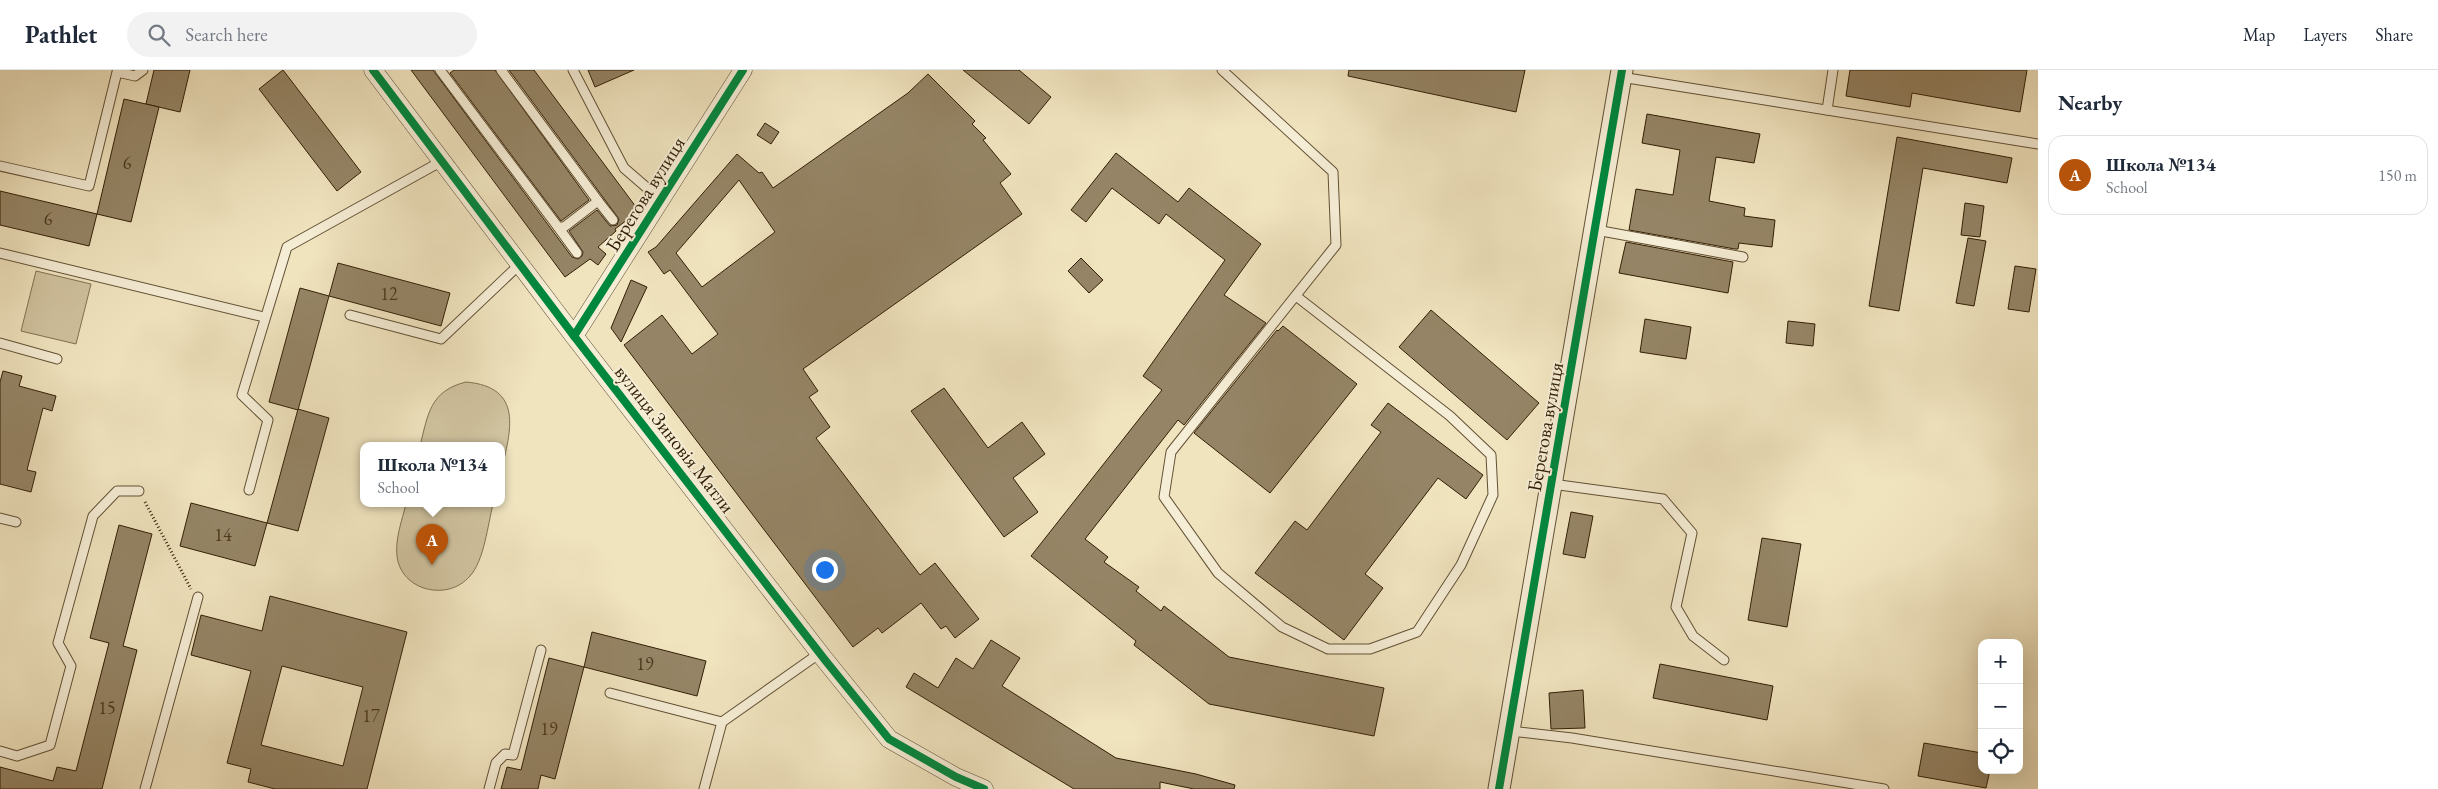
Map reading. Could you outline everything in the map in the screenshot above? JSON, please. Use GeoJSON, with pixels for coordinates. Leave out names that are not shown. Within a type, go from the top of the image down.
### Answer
{"type":"FeatureCollection","features":[{"type":"Feature","properties":{"kind":"street","name":"вулиця Зиновія Матли"},"geometry":{"type":"LineString","coordinates":[[374,70],[574,336],[889,739],[956,778],[984,789]]}},
{"type":"Feature","properties":{"kind":"street","name":"Берегова вулиця"},"geometry":{"type":"LineString","coordinates":[[574,336],[743,70]]}},
{"type":"Feature","properties":{"kind":"street","name":"Берегова вулиця"},"geometry":{"type":"LineString","coordinates":[[1499,789],[1622,74]]}},
{"type":"Feature","properties":{"kind":"lane"},"geometry":{"type":"LineString","coordinates":[[0,166],[89,186],[117,72],[135,76],[143,70]]}},
{"type":"Feature","properties":{"kind":"lane"},"geometry":{"type":"LineString","coordinates":[[440,70],[577,253]]}},
{"type":"Feature","properties":{"kind":"lane"},"geometry":{"type":"LineString","coordinates":[[501,70],[613,220]]}},
{"type":"Feature","properties":{"kind":"lane"},"geometry":{"type":"LineString","coordinates":[[573,70],[624,168],[661,200]]}},
{"type":"Feature","properties":{"kind":"lane"},"geometry":{"type":"LineString","coordinates":[[1222,70],[1333,172],[1336,245],[1171,452],[1164,497],[1218,573],[1282,627],[1328,649],[1370,649],[1417,632],[1462,565],[1493,495],[1491,454],[1450,416],[1296,296]]}},
{"type":"Feature","properties":{"kind":"lane"},"geometry":{"type":"LineString","coordinates":[[1826,110],[1833,70]]}},
{"type":"Feature","properties":{"kind":"lane"},"geometry":{"type":"LineString","coordinates":[[1622,74],[1826,110],[2038,144]]}},
{"type":"Feature","properties":{"kind":"lane"},"geometry":{"type":"LineString","coordinates":[[249,490],[268,420],[242,395],[287,246],[442,161]]}},
{"type":"Feature","properties":{"kind":"lane"},"geometry":{"type":"LineString","coordinates":[[558,227],[564,227],[598,201]]}},
{"type":"Feature","properties":{"kind":"lane"},"geometry":{"type":"LineString","coordinates":[[1595,230],[1743,257]]}},
{"type":"Feature","properties":{"kind":"lane"},"geometry":{"type":"LineString","coordinates":[[0,253],[264,317]]}},
{"type":"Feature","properties":{"kind":"lane"},"geometry":{"type":"LineString","coordinates":[[350,315],[441,339],[520,264]]}},
{"type":"Feature","properties":{"kind":"lane"},"geometry":{"type":"LineString","coordinates":[[0,343],[57,359]]}},
{"type":"Feature","properties":{"kind":"lane"},"geometry":{"type":"LineString","coordinates":[[1552,484],[1663,499],[1692,533],[1676,607],[1693,636],[1724,660]]}},
{"type":"Feature","properties":{"kind":"lane"},"geometry":{"type":"LineString","coordinates":[[0,751],[17,756],[50,745],[71,666],[58,643],[93,516],[117,491],[139,491]]}},
{"type":"Feature","properties":{"kind":"lane"},"geometry":{"type":"LineString","coordinates":[[0,518],[16,522]]}},
{"type":"Feature","properties":{"kind":"lane"},"geometry":{"type":"LineString","coordinates":[[145,789],[198,597]]}},
{"type":"Feature","properties":{"kind":"lane"},"geometry":{"type":"LineString","coordinates":[[489,789],[496,763],[505,754],[513,755],[542,650]]}},
{"type":"Feature","properties":{"kind":"lane"},"geometry":{"type":"LineString","coordinates":[[704,789],[722,722],[820,653]]}},
{"type":"Feature","properties":{"kind":"lane"},"geometry":{"type":"LineString","coordinates":[[610,693],[722,722]]}},
{"type":"Feature","properties":{"kind":"lane"},"geometry":{"type":"LineString","coordinates":[[1510,731],[1572,738],[1884,789]]}},
{"type":"Feature","properties":{"kind":"path"},"geometry":{"type":"LineString","coordinates":[[139,491],[189,586],[198,597]]}},
{"type":"Feature","properties":{"kind":"shaded area"},"geometry":{"type":"Polygon","coordinates":[[[36,271],[91,284],[76,344],[21,331],[36,271]]]}},
{"type":"Feature","properties":{"kind":"shaded area"},"geometry":{"type":"Polygon","coordinates":[[[466,382],[485,386],[497,392],[505,402],[509,413],[510,427],[505,454],[505,442],[421,442],[432,405],[445,391],[466,382]]]}},
{"type":"Feature","properties":{"kind":"shaded area"},"geometry":{"type":"Polygon","coordinates":[[[405,507],[492,507],[485,542],[475,569],[461,584],[450,589],[427,589],[416,585],[407,578],[400,568],[397,556],[399,530],[405,507]]]}},
{"type":"Feature","properties":{"kind":"building"},"geometry":{"type":"Polygon","coordinates":[[[154,70],[190,70],[180,112],[146,104],[154,70]]]}},
{"type":"Feature","properties":{"kind":"building"},"geometry":{"type":"Polygon","coordinates":[[[283,70],[361,172],[337,191],[259,89],[283,70]]]}},
{"type":"Feature","properties":{"kind":"building"},"geometry":{"type":"Polygon","coordinates":[[[411,70],[433,70],[572,257],[578,259],[582,256],[583,252],[569,231],[597,210],[610,226],[617,225],[619,219],[509,70],[534,70],[639,211],[615,229],[616,231],[598,247],[606,254],[598,265],[590,259],[565,277],[411,70]]]}},
{"type":"Feature","properties":{"kind":"building"},"geometry":{"type":"Polygon","coordinates":[[[454,70],[495,70],[589,200],[561,221],[450,73],[454,70]]]}},
{"type":"Feature","properties":{"kind":"building"},"geometry":{"type":"Polygon","coordinates":[[[588,70],[634,70],[595,87],[588,70]]]}},
{"type":"Feature","properties":{"kind":"building"},"geometry":{"type":"Polygon","coordinates":[[[963,70],[1019,70],[1051,97],[1029,124],[963,70]]]}},
{"type":"Feature","properties":{"kind":"building"},"geometry":{"type":"Polygon","coordinates":[[[1349,70],[1525,70],[1516,112],[1348,76],[1349,70]]]}},
{"type":"Feature","properties":{"kind":"building"},"geometry":{"type":"Polygon","coordinates":[[[1850,70],[2027,70],[2020,112],[1912,93],[1910,107],[1846,96],[1850,70]]]}},
{"type":"Feature","properties":{"kind":"building"},"geometry":{"type":"Polygon","coordinates":[[[928,74],[975,121],[972,124],[986,138],[983,140],[1011,174],[1000,183],[1022,214],[803,369],[818,391],[809,397],[830,427],[816,438],[920,575],[935,563],[979,619],[955,638],[946,626],[941,629],[921,603],[882,633],[878,628],[853,647],[624,345],[662,315],[692,354],[718,334],[670,270],[664,274],[648,252],[656,247],[737,154],[759,173],[762,172],[773,188],[908,93],[928,74]],[[739,180],[676,253],[702,287],[775,232],[739,180]]]}},
{"type":"Feature","properties":{"kind":"building"},"geometry":{"type":"Polygon","coordinates":[[[124,99],[159,107],[131,222],[97,214],[124,99]]]}},
{"type":"Feature","properties":{"kind":"building"},"geometry":{"type":"Polygon","coordinates":[[[1647,114],[1760,134],[1754,163],[1716,157],[1709,201],[1745,208],[1744,216],[1775,220],[1772,247],[1739,243],[1738,249],[1735,249],[1629,230],[1636,189],[1673,195],[1680,150],[1642,143],[1647,114]]]}},
{"type":"Feature","properties":{"kind":"building"},"geometry":{"type":"Polygon","coordinates":[[[765,123],[779,132],[771,144],[757,135],[765,123]]]}},
{"type":"Feature","properties":{"kind":"building"},"geometry":{"type":"Polygon","coordinates":[[[1897,137],[2012,158],[2007,183],[1923,168],[1899,311],[1869,306],[1897,137]]]}},
{"type":"Feature","properties":{"kind":"building"},"geometry":{"type":"Polygon","coordinates":[[[1116,153],[1178,202],[1189,188],[1261,244],[1224,295],[1266,323],[1184,425],[1178,420],[1085,539],[1108,557],[1104,562],[1139,587],[1136,591],[1161,611],[1164,606],[1229,657],[1384,688],[1374,736],[1209,704],[1134,645],[1136,641],[1031,556],[1162,390],[1143,376],[1225,260],[1166,214],[1159,224],[1112,188],[1086,222],[1071,210],[1116,153]]]}},
{"type":"Feature","properties":{"kind":"building"},"geometry":{"type":"Polygon","coordinates":[[[0,191],[97,214],[89,246],[0,225],[0,191]]]}},
{"type":"Feature","properties":{"kind":"building"},"geometry":{"type":"Polygon","coordinates":[[[1965,203],[1984,206],[1980,237],[1961,235],[1965,203]]]}},
{"type":"Feature","properties":{"kind":"building"},"geometry":{"type":"Polygon","coordinates":[[[1968,238],[1986,241],[1974,306],[1956,303],[1968,238]]]}},
{"type":"Feature","properties":{"kind":"building"},"geometry":{"type":"Polygon","coordinates":[[[1626,242],[1733,262],[1728,293],[1619,273],[1626,242]]]}},
{"type":"Feature","properties":{"kind":"building"},"geometry":{"type":"Polygon","coordinates":[[[1081,258],[1103,280],[1089,293],[1068,271],[1081,258]]]}},
{"type":"Feature","properties":{"kind":"building"},"geometry":{"type":"Polygon","coordinates":[[[338,263],[450,293],[441,326],[329,296],[338,263]]]}},
{"type":"Feature","properties":{"kind":"building"},"geometry":{"type":"Polygon","coordinates":[[[2015,266],[2036,269],[2029,312],[2008,309],[2015,266]]]}},
{"type":"Feature","properties":{"kind":"building"},"geometry":{"type":"Polygon","coordinates":[[[631,280],[647,287],[621,342],[611,328],[631,280]]]}},
{"type":"Feature","properties":{"kind":"building"},"geometry":{"type":"Polygon","coordinates":[[[300,288],[329,296],[298,410],[269,402],[300,288]]]}},
{"type":"Feature","properties":{"kind":"building"},"geometry":{"type":"Polygon","coordinates":[[[1431,310],[1539,403],[1507,440],[1399,347],[1431,310]]]}},
{"type":"Feature","properties":{"kind":"building"},"geometry":{"type":"Polygon","coordinates":[[[1645,319],[1691,327],[1686,359],[1640,352],[1645,319]]]}},
{"type":"Feature","properties":{"kind":"building"},"geometry":{"type":"Polygon","coordinates":[[[1788,321],[1815,324],[1813,346],[1786,343],[1788,321]]]}},
{"type":"Feature","properties":{"kind":"building"},"geometry":{"type":"Polygon","coordinates":[[[1283,326],[1357,384],[1270,493],[1194,433],[1277,330],[1283,326]]]}},
{"type":"Feature","properties":{"kind":"building"},"geometry":{"type":"Polygon","coordinates":[[[3,371],[22,376],[19,386],[56,396],[52,411],[43,408],[27,470],[36,472],[31,492],[0,484],[0,382],[3,371]]]}},
{"type":"Feature","properties":{"kind":"building"},"geometry":{"type":"Polygon","coordinates":[[[944,388],[988,448],[1022,422],[1045,454],[1013,478],[1038,512],[1004,537],[911,411],[944,388]]]}},
{"type":"Feature","properties":{"kind":"building"},"geometry":{"type":"Polygon","coordinates":[[[1388,403],[1483,475],[1466,499],[1438,478],[1365,574],[1383,588],[1344,640],[1255,573],[1295,521],[1307,530],[1381,432],[1371,425],[1388,403]]]}},
{"type":"Feature","properties":{"kind":"building"},"geometry":{"type":"Polygon","coordinates":[[[298,409],[329,418],[298,531],[267,523],[298,409]]]}},
{"type":"Feature","properties":{"kind":"building"},"geometry":{"type":"Polygon","coordinates":[[[191,503],[267,523],[255,566],[180,546],[191,503]]]}},
{"type":"Feature","properties":{"kind":"building"},"geometry":{"type":"Polygon","coordinates":[[[1571,512],[1593,516],[1585,558],[1563,554],[1571,512]]]}},
{"type":"Feature","properties":{"kind":"building"},"geometry":{"type":"Polygon","coordinates":[[[119,525],[152,534],[123,646],[137,650],[102,789],[0,789],[0,767],[53,781],[57,767],[76,771],[109,643],[90,638],[119,525]]]}},
{"type":"Feature","properties":{"kind":"building"},"geometry":{"type":"Polygon","coordinates":[[[1762,538],[1801,544],[1787,627],[1748,620],[1762,538]]]}},
{"type":"Feature","properties":{"kind":"building"},"geometry":{"type":"Polygon","coordinates":[[[270,596],[407,632],[367,789],[275,789],[248,782],[251,769],[227,763],[251,671],[191,655],[201,615],[262,631],[270,596]],[[282,666],[261,745],[343,766],[363,687],[282,666]]]}},
{"type":"Feature","properties":{"kind":"building"},"geometry":{"type":"Polygon","coordinates":[[[592,632],[706,661],[697,696],[584,667],[592,632]]]}},
{"type":"Feature","properties":{"kind":"building"},"geometry":{"type":"Polygon","coordinates":[[[991,640],[1020,658],[1002,686],[1116,758],[1196,774],[1235,785],[1234,789],[1194,789],[1160,782],[1160,789],[1074,789],[906,687],[914,673],[938,688],[956,658],[973,669],[991,640]]]}},
{"type":"Feature","properties":{"kind":"building"},"geometry":{"type":"Polygon","coordinates":[[[549,658],[584,667],[555,779],[541,775],[538,789],[501,789],[507,767],[521,770],[549,658]]]}},
{"type":"Feature","properties":{"kind":"building"},"geometry":{"type":"Polygon","coordinates":[[[1660,664],[1773,686],[1767,720],[1653,698],[1660,664]]]}},
{"type":"Feature","properties":{"kind":"building"},"geometry":{"type":"Polygon","coordinates":[[[1583,690],[1585,728],[1551,729],[1549,693],[1583,690]]]}},
{"type":"Feature","properties":{"kind":"building"},"geometry":{"type":"Polygon","coordinates":[[[1924,743],[1978,752],[1978,774],[1989,774],[1986,788],[1918,776],[1924,743]]]}},
{"type":"Feature","properties":{"kind":"cycle path"},"geometry":{"type":"LineString","coordinates":[[373,70],[574,336],[825,660],[889,739],[956,777],[984,789]]}},
{"type":"Feature","properties":{"kind":"cycle path"},"geometry":{"type":"LineString","coordinates":[[574,336],[743,70]]}},
{"type":"Feature","properties":{"kind":"cycle path"},"geometry":{"type":"LineString","coordinates":[[1499,789],[1622,70]]}},
{"type":"Feature","properties":{"kind":"place","name":"Школа №134"},"geometry":{"type":"Point","coordinates":[432,565]}}]}
